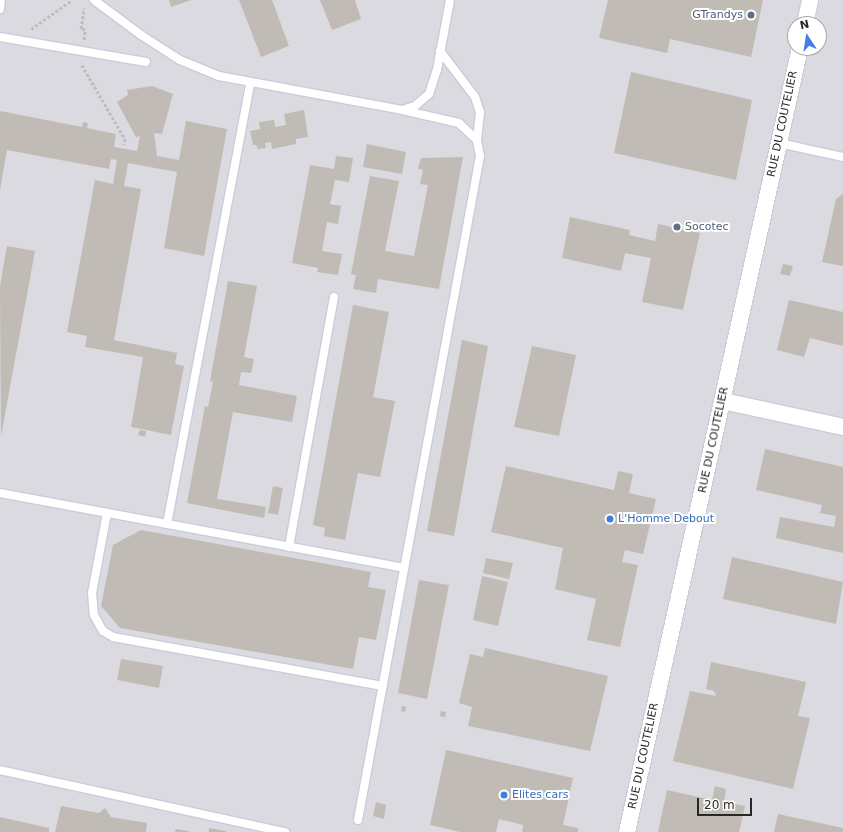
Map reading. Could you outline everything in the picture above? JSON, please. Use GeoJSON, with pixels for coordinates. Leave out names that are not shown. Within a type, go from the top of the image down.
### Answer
{"type":"FeatureCollection","features":[{"type":"Feature","properties":{"kind":"street"},"geometry":{"type":"LineString","coordinates":[[807,16],[810,0]]}},
{"type":"Feature","properties":{"kind":"street","name":"RUE DU COUTELIER"},"geometry":{"type":"LineString","coordinates":[[627,832],[798,56]]}},
{"type":"Feature","properties":{"kind":"street"},"geometry":{"type":"LineString","coordinates":[[723,401],[843,427]]}},
{"type":"Feature","properties":{"kind":"lane"},"geometry":{"type":"LineString","coordinates":[[0,9],[1,0]]}},
{"type":"Feature","properties":{"kind":"lane"},"geometry":{"type":"LineString","coordinates":[[94,0],[135,31],[180,60],[219,76],[250,83],[402,110],[459,123],[477,140]]}},
{"type":"Feature","properties":{"kind":"lane"},"geometry":{"type":"LineString","coordinates":[[402,110],[415,106],[428,94],[440,51],[450,0]]}},
{"type":"Feature","properties":{"kind":"lane"},"geometry":{"type":"LineString","coordinates":[[0,37],[146,62]]}},
{"type":"Feature","properties":{"kind":"lane"},"geometry":{"type":"LineString","coordinates":[[358,820],[480,156],[477,140],[480,112],[475,97],[440,51]]}},
{"type":"Feature","properties":{"kind":"lane"},"geometry":{"type":"LineString","coordinates":[[167,524],[250,83]]}},
{"type":"Feature","properties":{"kind":"lane"},"geometry":{"type":"LineString","coordinates":[[779,143],[843,157]]}},
{"type":"Feature","properties":{"kind":"lane"},"geometry":{"type":"LineString","coordinates":[[289,547],[334,297]]}},
{"type":"Feature","properties":{"kind":"lane"},"geometry":{"type":"LineString","coordinates":[[0,493],[404,568]]}},
{"type":"Feature","properties":{"kind":"lane"},"geometry":{"type":"LineString","coordinates":[[107,513],[92,593],[94,615],[102,631],[113,638],[383,686]]}},
{"type":"Feature","properties":{"kind":"lane"},"geometry":{"type":"LineString","coordinates":[[0,770],[285,832]]}},
{"type":"Feature","properties":{"kind":"path"},"geometry":{"type":"LineString","coordinates":[[29,42],[31,29],[72,0]]}},
{"type":"Feature","properties":{"kind":"path"},"geometry":{"type":"LineString","coordinates":[[85,5],[81,29],[85,30],[82,64],[125,139],[124,145]]}},
{"type":"Feature","properties":{"kind":"shaded area"},"geometry":{"type":"Polygon","coordinates":[[[0,0],[843,0],[843,832],[0,832],[0,0]]]}},
{"type":"Feature","properties":{"kind":"building"},"geometry":{"type":"Polygon","coordinates":[[[169,0],[191,0],[171,7],[169,0]]]}},
{"type":"Feature","properties":{"kind":"building"},"geometry":{"type":"Polygon","coordinates":[[[239,0],[272,0],[289,46],[261,57],[239,0]]]}},
{"type":"Feature","properties":{"kind":"building"},"geometry":{"type":"Polygon","coordinates":[[[320,0],[355,0],[361,19],[332,30],[320,0]]]}},
{"type":"Feature","properties":{"kind":"building"},"geometry":{"type":"Polygon","coordinates":[[[608,0],[763,0],[751,57],[670,39],[667,53],[599,38],[608,0]]]}},
{"type":"Feature","properties":{"kind":"building"},"geometry":{"type":"Polygon","coordinates":[[[631,72],[752,100],[736,180],[614,153],[631,72]]]}},
{"type":"Feature","properties":{"kind":"building"},"geometry":{"type":"Polygon","coordinates":[[[152,86],[173,94],[162,134],[154,133],[157,156],[179,160],[186,121],[227,129],[204,256],[164,248],[177,172],[128,163],[124,186],[141,189],[114,340],[177,353],[175,364],[184,366],[171,435],[131,427],[143,357],[85,347],[87,336],[67,332],[95,180],[113,184],[117,160],[111,159],[109,169],[7,150],[0,190],[0,111],[82,127],[83,122],[88,123],[87,128],[116,134],[114,147],[137,151],[140,136],[136,137],[117,102],[128,95],[127,90],[152,86]]]}},
{"type":"Feature","properties":{"kind":"building"},"geometry":{"type":"Polygon","coordinates":[[[304,110],[308,137],[296,139],[296,144],[272,149],[271,142],[265,143],[266,148],[258,149],[256,145],[253,145],[250,131],[260,129],[259,122],[274,120],[275,127],[286,125],[284,114],[304,110]]]}},
{"type":"Feature","properties":{"kind":"building"},"geometry":{"type":"Polygon","coordinates":[[[367,144],[406,152],[402,174],[363,167],[367,144]]]}},
{"type":"Feature","properties":{"kind":"building"},"geometry":{"type":"Polygon","coordinates":[[[336,156],[353,158],[349,182],[335,180],[330,204],[341,206],[338,224],[327,222],[322,251],[342,254],[338,275],[317,272],[318,268],[292,263],[310,165],[334,169],[336,156]]]}},
{"type":"Feature","properties":{"kind":"building"},"geometry":{"type":"Polygon","coordinates":[[[463,157],[439,289],[378,279],[376,293],[353,289],[356,275],[351,274],[370,176],[399,181],[385,251],[414,256],[428,185],[420,184],[423,170],[418,169],[421,158],[463,157]]]}},
{"type":"Feature","properties":{"kind":"building"},"geometry":{"type":"Polygon","coordinates":[[[843,194],[843,266],[822,262],[836,199],[843,194]]]}},
{"type":"Feature","properties":{"kind":"building"},"geometry":{"type":"Polygon","coordinates":[[[570,217],[630,230],[629,235],[655,241],[658,224],[700,233],[683,310],[642,302],[651,258],[625,253],[621,271],[562,258],[570,217]]]}},
{"type":"Feature","properties":{"kind":"building"},"geometry":{"type":"Polygon","coordinates":[[[7,246],[35,251],[1,436],[0,286],[7,246]]]}},
{"type":"Feature","properties":{"kind":"building"},"geometry":{"type":"Polygon","coordinates":[[[783,264],[793,266],[790,276],[780,274],[783,264]]]}},
{"type":"Feature","properties":{"kind":"building"},"geometry":{"type":"Polygon","coordinates":[[[228,281],[257,286],[244,357],[254,359],[251,373],[241,372],[239,385],[297,396],[292,422],[233,412],[217,499],[266,507],[264,518],[187,503],[205,406],[208,407],[213,382],[210,381],[228,281]]]}},
{"type":"Feature","properties":{"kind":"building"},"geometry":{"type":"Polygon","coordinates":[[[789,300],[843,312],[843,346],[810,338],[804,357],[777,350],[789,300]]]}},
{"type":"Feature","properties":{"kind":"building"},"geometry":{"type":"Polygon","coordinates":[[[353,305],[389,312],[373,397],[395,401],[380,477],[358,473],[345,540],[324,536],[325,528],[313,525],[353,305]]]}},
{"type":"Feature","properties":{"kind":"building"},"geometry":{"type":"Polygon","coordinates":[[[462,340],[488,346],[454,536],[427,531],[462,340]]]}},
{"type":"Feature","properties":{"kind":"building"},"geometry":{"type":"Polygon","coordinates":[[[532,346],[576,355],[559,436],[514,427],[532,346]]]}},
{"type":"Feature","properties":{"kind":"building"},"geometry":{"type":"Polygon","coordinates":[[[140,430],[146,431],[145,437],[138,435],[140,430]]]}},
{"type":"Feature","properties":{"kind":"building"},"geometry":{"type":"Polygon","coordinates":[[[765,449],[843,467],[843,553],[776,538],[780,517],[834,527],[836,516],[820,513],[822,505],[756,490],[765,449]]]}},
{"type":"Feature","properties":{"kind":"building"},"geometry":{"type":"Polygon","coordinates":[[[506,466],[614,490],[618,471],[633,474],[629,493],[656,499],[643,554],[625,550],[622,562],[638,565],[620,647],[587,640],[596,599],[555,589],[563,548],[491,532],[506,466]]]}},
{"type":"Feature","properties":{"kind":"building"},"geometry":{"type":"Polygon","coordinates":[[[273,486],[283,488],[278,515],[268,513],[273,486]]]}},
{"type":"Feature","properties":{"kind":"building"},"geometry":{"type":"Polygon","coordinates":[[[141,530],[371,572],[368,587],[386,590],[376,640],[359,637],[353,669],[120,628],[101,606],[113,545],[141,530]]]}},
{"type":"Feature","properties":{"kind":"building"},"geometry":{"type":"Polygon","coordinates":[[[732,557],[843,582],[836,624],[723,599],[732,557]]]}},
{"type":"Feature","properties":{"kind":"building"},"geometry":{"type":"Polygon","coordinates":[[[486,558],[513,563],[509,579],[483,573],[486,558]]]}},
{"type":"Feature","properties":{"kind":"building"},"geometry":{"type":"Polygon","coordinates":[[[482,576],[508,582],[498,626],[473,620],[482,576]]]}},
{"type":"Feature","properties":{"kind":"building"},"geometry":{"type":"Polygon","coordinates":[[[419,580],[449,585],[427,699],[398,693],[419,580]]]}},
{"type":"Feature","properties":{"kind":"building"},"geometry":{"type":"Polygon","coordinates":[[[485,648],[608,676],[590,751],[468,726],[472,707],[459,703],[470,654],[483,657],[485,648]]]}},
{"type":"Feature","properties":{"kind":"building"},"geometry":{"type":"Polygon","coordinates":[[[121,659],[163,666],[159,688],[117,680],[121,659]]]}},
{"type":"Feature","properties":{"kind":"building"},"geometry":{"type":"Polygon","coordinates":[[[711,662],[806,682],[798,716],[810,718],[793,789],[673,761],[690,691],[716,696],[714,691],[706,689],[711,662]]]}},
{"type":"Feature","properties":{"kind":"building"},"geometry":{"type":"Polygon","coordinates":[[[402,706],[406,707],[405,712],[401,711],[402,706]]]}},
{"type":"Feature","properties":{"kind":"building"},"geometry":{"type":"Polygon","coordinates":[[[441,711],[446,712],[445,717],[440,716],[441,711]]]}},
{"type":"Feature","properties":{"kind":"building"},"geometry":{"type":"Polygon","coordinates":[[[446,750],[573,778],[563,825],[578,828],[578,832],[522,832],[523,825],[499,819],[496,832],[460,832],[430,825],[446,750]]]}},
{"type":"Feature","properties":{"kind":"building"},"geometry":{"type":"Polygon","coordinates":[[[715,786],[726,789],[724,802],[745,806],[739,832],[658,832],[667,790],[712,800],[715,786]]]}},
{"type":"Feature","properties":{"kind":"building"},"geometry":{"type":"Polygon","coordinates":[[[376,802],[386,805],[384,819],[373,816],[376,802]]]}},
{"type":"Feature","properties":{"kind":"building"},"geometry":{"type":"Polygon","coordinates":[[[61,806],[99,813],[105,808],[111,817],[147,823],[146,832],[55,832],[61,806]]]}},
{"type":"Feature","properties":{"kind":"building"},"geometry":{"type":"Polygon","coordinates":[[[778,814],[843,828],[843,832],[774,832],[778,814]]]}},
{"type":"Feature","properties":{"kind":"building"},"geometry":{"type":"Polygon","coordinates":[[[0,817],[49,828],[49,832],[0,832],[0,817]]]}},
{"type":"Feature","properties":{"kind":"building"},"geometry":{"type":"Polygon","coordinates":[[[209,828],[226,831],[226,832],[209,832],[209,828]]]}},
{"type":"Feature","properties":{"kind":"building"},"geometry":{"type":"Polygon","coordinates":[[[176,829],[189,831],[189,832],[175,832],[176,829]]]}},
{"type":"Feature","properties":{"kind":"place","name":"GTrandys"},"geometry":{"type":"Point","coordinates":[751,15]}},
{"type":"Feature","properties":{"kind":"place","name":"Socotec"},"geometry":{"type":"Point","coordinates":[677,227]}},
{"type":"Feature","properties":{"kind":"place","name":"L'Homme Debout"},"geometry":{"type":"Point","coordinates":[610,519]}},
{"type":"Feature","properties":{"kind":"place","name":"Elites cars"},"geometry":{"type":"Point","coordinates":[504,795]}}]}
